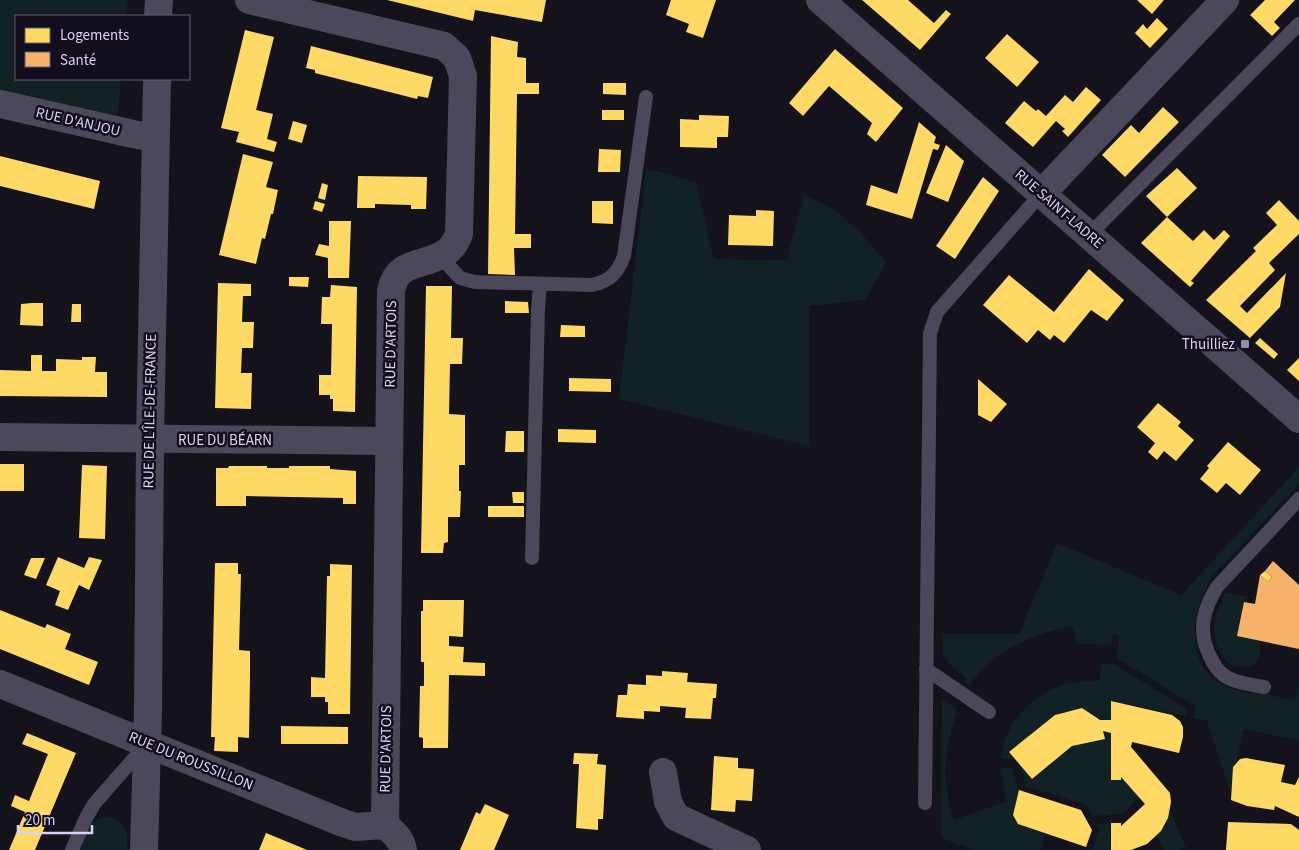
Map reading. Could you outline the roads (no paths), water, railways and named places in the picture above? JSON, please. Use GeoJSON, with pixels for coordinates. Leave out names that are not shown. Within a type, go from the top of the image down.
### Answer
{"type":"FeatureCollection","features":[{"type":"Feature","properties":{"kind":"street"},"geometry":{"type":"LineString","coordinates":[[158,0],[158,15]]}},
{"type":"Feature","properties":{"kind":"street","name":"RUE D'ARTOIS"},"geometry":{"type":"LineString","coordinates":[[249,0],[433,42],[444,46],[457,58],[461,65],[463,88],[461,223],[456,243],[450,251],[441,256],[402,270],[392,284],[385,826]]}},
{"type":"Feature","properties":{"kind":"street","name":"RUE SAINT-LADRE"},"geometry":{"type":"LineString","coordinates":[[820,0],[1299,419]]}},
{"type":"Feature","properties":{"kind":"street"},"geometry":{"type":"LineString","coordinates":[[1041,194],[1225,0]]}},
{"type":"Feature","properties":{"kind":"street","name":"RUE DE L'ÎLE-DE-FRANCE"},"geometry":{"type":"LineString","coordinates":[[144,850],[157,80]]}},
{"type":"Feature","properties":{"kind":"street","name":"RUE D'ANJOU"},"geometry":{"type":"LineString","coordinates":[[0,104],[156,138]]}},
{"type":"Feature","properties":{"kind":"street","name":"RUE DU BÉARN"},"geometry":{"type":"LineString","coordinates":[[0,437],[389,441]]}},
{"type":"Feature","properties":{"kind":"street","name":"RUE DU ROUSSILLON"},"geometry":{"type":"LineString","coordinates":[[0,684],[343,823],[355,827],[385,826]]}},
{"type":"Feature","properties":{"kind":"street"},"geometry":{"type":"LineString","coordinates":[[663,772],[668,802],[676,817],[746,850]]}},
{"type":"Feature","properties":{"kind":"street"},"geometry":{"type":"LineString","coordinates":[[385,826],[396,834],[403,850]]}},
{"type":"Feature","properties":{"kind":"lane"},"geometry":{"type":"LineString","coordinates":[[1089,235],[1299,24]]}},
{"type":"Feature","properties":{"kind":"lane"},"geometry":{"type":"LineString","coordinates":[[441,256],[460,278],[466,281],[592,285],[609,279],[617,272],[624,256],[646,97]]}},
{"type":"Feature","properties":{"kind":"lane"},"geometry":{"type":"LineString","coordinates":[[925,803],[929,349],[932,322],[937,312],[1041,194]]}},
{"type":"Feature","properties":{"kind":"lane"},"geometry":{"type":"LineString","coordinates":[[532,558],[540,284]]}},
{"type":"Feature","properties":{"kind":"lane"},"geometry":{"type":"LineString","coordinates":[[1264,687],[1242,682],[1221,673],[1212,662],[1207,649],[1202,623],[1210,598],[1217,587],[1299,499]]}},
{"type":"Feature","properties":{"kind":"lane"},"geometry":{"type":"LineString","coordinates":[[926,669],[989,712]]}},
{"type":"Feature","properties":{"kind":"lane"},"geometry":{"type":"LineString","coordinates":[[72,850],[94,804],[147,743]]}},
{"type":"Feature","properties":{"kind":"place","name":"Thuilliez"},"geometry":{"type":"Point","coordinates":[1245,344]}}]}
